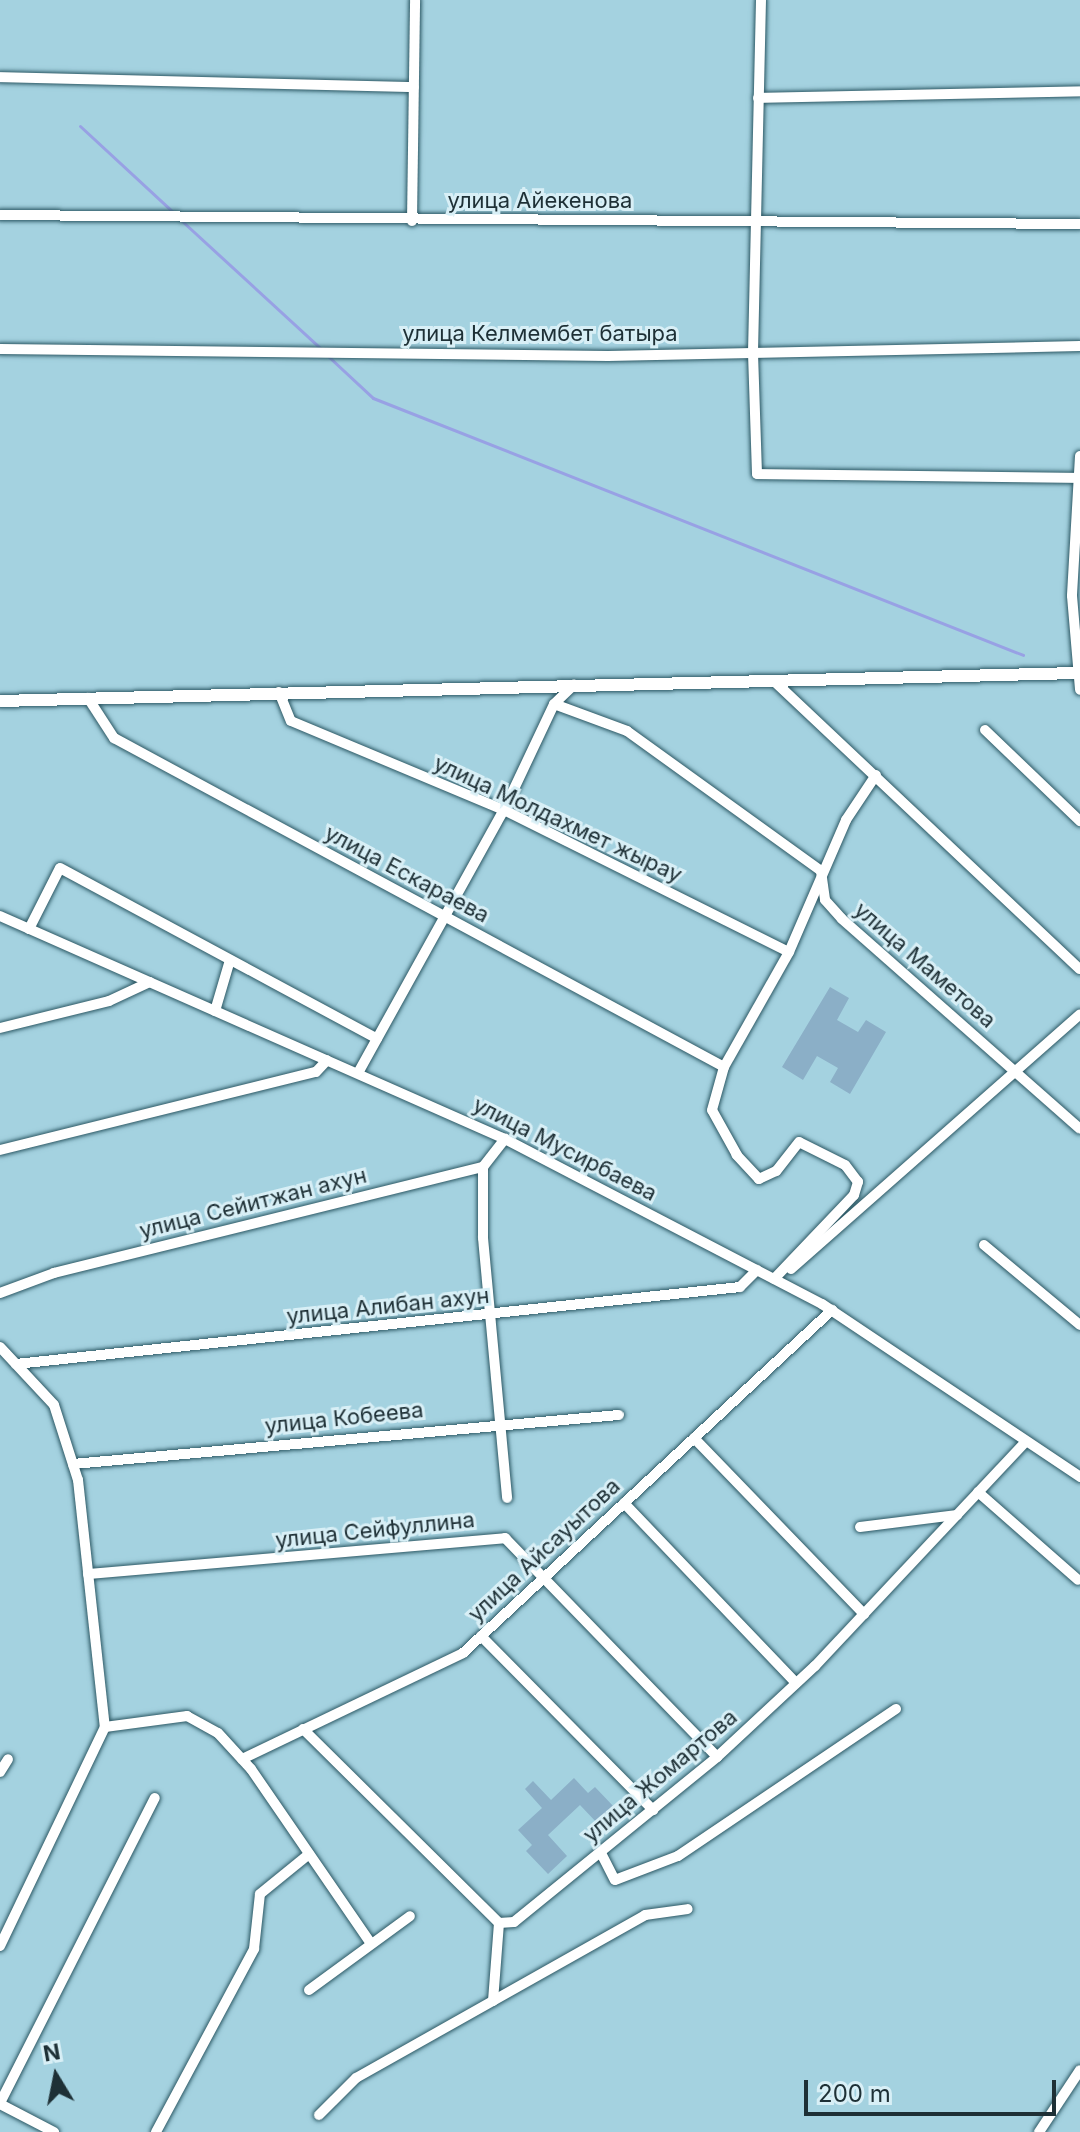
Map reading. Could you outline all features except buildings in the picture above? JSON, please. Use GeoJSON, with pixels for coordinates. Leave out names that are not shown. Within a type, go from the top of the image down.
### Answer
{"type":"FeatureCollection","features":[{"type":"Feature","properties":{"kind":"main road"},"geometry":{"type":"LineString","coordinates":[[0,701],[1078,673]]}},
{"type":"Feature","properties":{"kind":"street"},"geometry":{"type":"LineString","coordinates":[[412,221],[415,0]]}},
{"type":"Feature","properties":{"kind":"street"},"geometry":{"type":"LineString","coordinates":[[761,0],[753,353],[757,474],[1079,478]]}},
{"type":"Feature","properties":{"kind":"street"},"geometry":{"type":"LineString","coordinates":[[0,77],[414,87]]}},
{"type":"Feature","properties":{"kind":"street"},"geometry":{"type":"LineString","coordinates":[[758,98],[1080,91]]}},
{"type":"Feature","properties":{"kind":"street","name":"улица Айекенова"},"geometry":{"type":"LineString","coordinates":[[0,215],[412,221],[1080,224]]}},
{"type":"Feature","properties":{"kind":"street","name":"улица Келмембет батыра"},"geometry":{"type":"LineString","coordinates":[[0,349],[753,353],[1080,346]]}},
{"type":"Feature","properties":{"kind":"street"},"geometry":{"type":"LineString","coordinates":[[1080,456],[1080,690]]}},
{"type":"Feature","properties":{"kind":"street"},"geometry":{"type":"LineString","coordinates":[[774,681],[1080,969]]}},
{"type":"Feature","properties":{"kind":"street"},"geometry":{"type":"LineString","coordinates":[[358,1073],[504,810],[554,704],[574,684]]}},
{"type":"Feature","properties":{"kind":"street","name":"улица Молдахмет жырау"},"geometry":{"type":"LineString","coordinates":[[279,692],[291,721],[504,810],[789,952]]}},
{"type":"Feature","properties":{"kind":"street","name":"улица Ескараева"},"geometry":{"type":"LineString","coordinates":[[88,698],[114,738],[724,1067]]}},
{"type":"Feature","properties":{"kind":"street"},"geometry":{"type":"LineString","coordinates":[[554,704],[627,731],[821,871]]}},
{"type":"Feature","properties":{"kind":"street"},"geometry":{"type":"LineString","coordinates":[[985,730],[1080,821]]}},
{"type":"Feature","properties":{"kind":"street"},"geometry":{"type":"LineString","coordinates":[[776,1280],[854,1195],[858,1182],[845,1165],[808,1143],[799,1142],[765,1180],[750,1172],[713,1117],[724,1067],[789,952],[821,871],[876,775]]}},
{"type":"Feature","properties":{"kind":"street"},"geometry":{"type":"LineString","coordinates":[[29,929],[60,868],[377,1039]]}},
{"type":"Feature","properties":{"kind":"street","name":"улица Маметова"},"geometry":{"type":"LineString","coordinates":[[821,871],[825,900],[842,919],[1080,1129]]}},
{"type":"Feature","properties":{"kind":"street","name":"улица Мусирбаева"},"geometry":{"type":"LineString","coordinates":[[0,916],[505,1139],[832,1310],[1080,1477]]}},
{"type":"Feature","properties":{"kind":"street"},"geometry":{"type":"LineString","coordinates":[[215,1011],[230,960]]}},
{"type":"Feature","properties":{"kind":"street"},"geometry":{"type":"LineString","coordinates":[[0,1028],[109,1001],[150,982]]}},
{"type":"Feature","properties":{"kind":"street"},"geometry":{"type":"LineString","coordinates":[[776,1280],[1080,1014]]}},
{"type":"Feature","properties":{"kind":"street"},"geometry":{"type":"LineString","coordinates":[[0,1150],[316,1072],[327,1060]]}},
{"type":"Feature","properties":{"kind":"street"},"geometry":{"type":"LineString","coordinates":[[505,1139],[483,1167],[491,1315],[507,1498]]}},
{"type":"Feature","properties":{"kind":"street","name":"улица Сейитжан ахун"},"geometry":{"type":"LineString","coordinates":[[0,1293],[54,1273],[483,1167]]}},
{"type":"Feature","properties":{"kind":"street"},"geometry":{"type":"LineString","coordinates":[[984,1245],[1080,1325]]}},
{"type":"Feature","properties":{"kind":"street","name":"улица Алибан ахун"},"geometry":{"type":"LineString","coordinates":[[16,1364],[740,1287],[757,1270]]}},
{"type":"Feature","properties":{"kind":"street","name":"улица Айсауытова"},"geometry":{"type":"LineString","coordinates":[[242,1759],[463,1653],[832,1310]]}},
{"type":"Feature","properties":{"kind":"street"},"geometry":{"type":"LineString","coordinates":[[0,1348],[54,1405],[73,1464],[105,1727],[0,1946]]}},
{"type":"Feature","properties":{"kind":"street","name":"улица Кобеева"},"geometry":{"type":"LineString","coordinates":[[73,1464],[501,1422],[619,1415]]}},
{"type":"Feature","properties":{"kind":"street"},"geometry":{"type":"LineString","coordinates":[[694,1438],[864,1614]]}},
{"type":"Feature","properties":{"kind":"street","name":"улица Жомартова"},"geometry":{"type":"LineString","coordinates":[[499,1923],[514,1922],[717,1757],[864,1614],[1026,1441]]}},
{"type":"Feature","properties":{"kind":"street"},"geometry":{"type":"LineString","coordinates":[[978,1492],[1078,1580]]}},
{"type":"Feature","properties":{"kind":"street"},"geometry":{"type":"LineString","coordinates":[[624,1503],[796,1683]]}},
{"type":"Feature","properties":{"kind":"street"},"geometry":{"type":"LineString","coordinates":[[860,1527],[957,1515]]}},
{"type":"Feature","properties":{"kind":"street","name":"улица Сейфуллина"},"geometry":{"type":"LineString","coordinates":[[88,1574],[505,1538],[717,1757]]}},
{"type":"Feature","properties":{"kind":"street"},"geometry":{"type":"LineString","coordinates":[[481,1636],[653,1810]]}},
{"type":"Feature","properties":{"kind":"street"},"geometry":{"type":"LineString","coordinates":[[601,1853],[615,1880],[678,1856],[896,1709]]}},
{"type":"Feature","properties":{"kind":"street"},"geometry":{"type":"LineString","coordinates":[[105,1727],[187,1716],[218,1733],[242,1759],[370,1942]]}},
{"type":"Feature","properties":{"kind":"street"},"geometry":{"type":"LineString","coordinates":[[303,1729],[499,1923],[493,2001]]}},
{"type":"Feature","properties":{"kind":"street"},"geometry":{"type":"LineString","coordinates":[[0,1772],[8,1759]]}},
{"type":"Feature","properties":{"kind":"street"},"geometry":{"type":"LineString","coordinates":[[54,2132],[0,2104],[155,1798]]}},
{"type":"Feature","properties":{"kind":"street"},"geometry":{"type":"LineString","coordinates":[[156,2132],[254,1949],[260,1894],[309,1854]]}},
{"type":"Feature","properties":{"kind":"street"},"geometry":{"type":"LineString","coordinates":[[319,2115],[356,2078],[645,1915],[688,1909]]}},
{"type":"Feature","properties":{"kind":"street"},"geometry":{"type":"LineString","coordinates":[[309,1990],[370,1942],[410,1916]]}},
{"type":"Feature","properties":{"kind":"street"},"geometry":{"type":"LineString","coordinates":[[1039,2132],[1080,2070]]}},
{"type":"Feature","properties":{"kind":"waterway"},"geometry":{"type":"LineString","coordinates":[[80,126],[174,213]]}},
{"type":"Feature","properties":{"kind":"waterway"},"geometry":{"type":"LineString","coordinates":[[182,221],[321,349]]}},
{"type":"Feature","properties":{"kind":"waterway"},"geometry":{"type":"LineString","coordinates":[[329,357],[373,398],[1023,655]]}}]}
